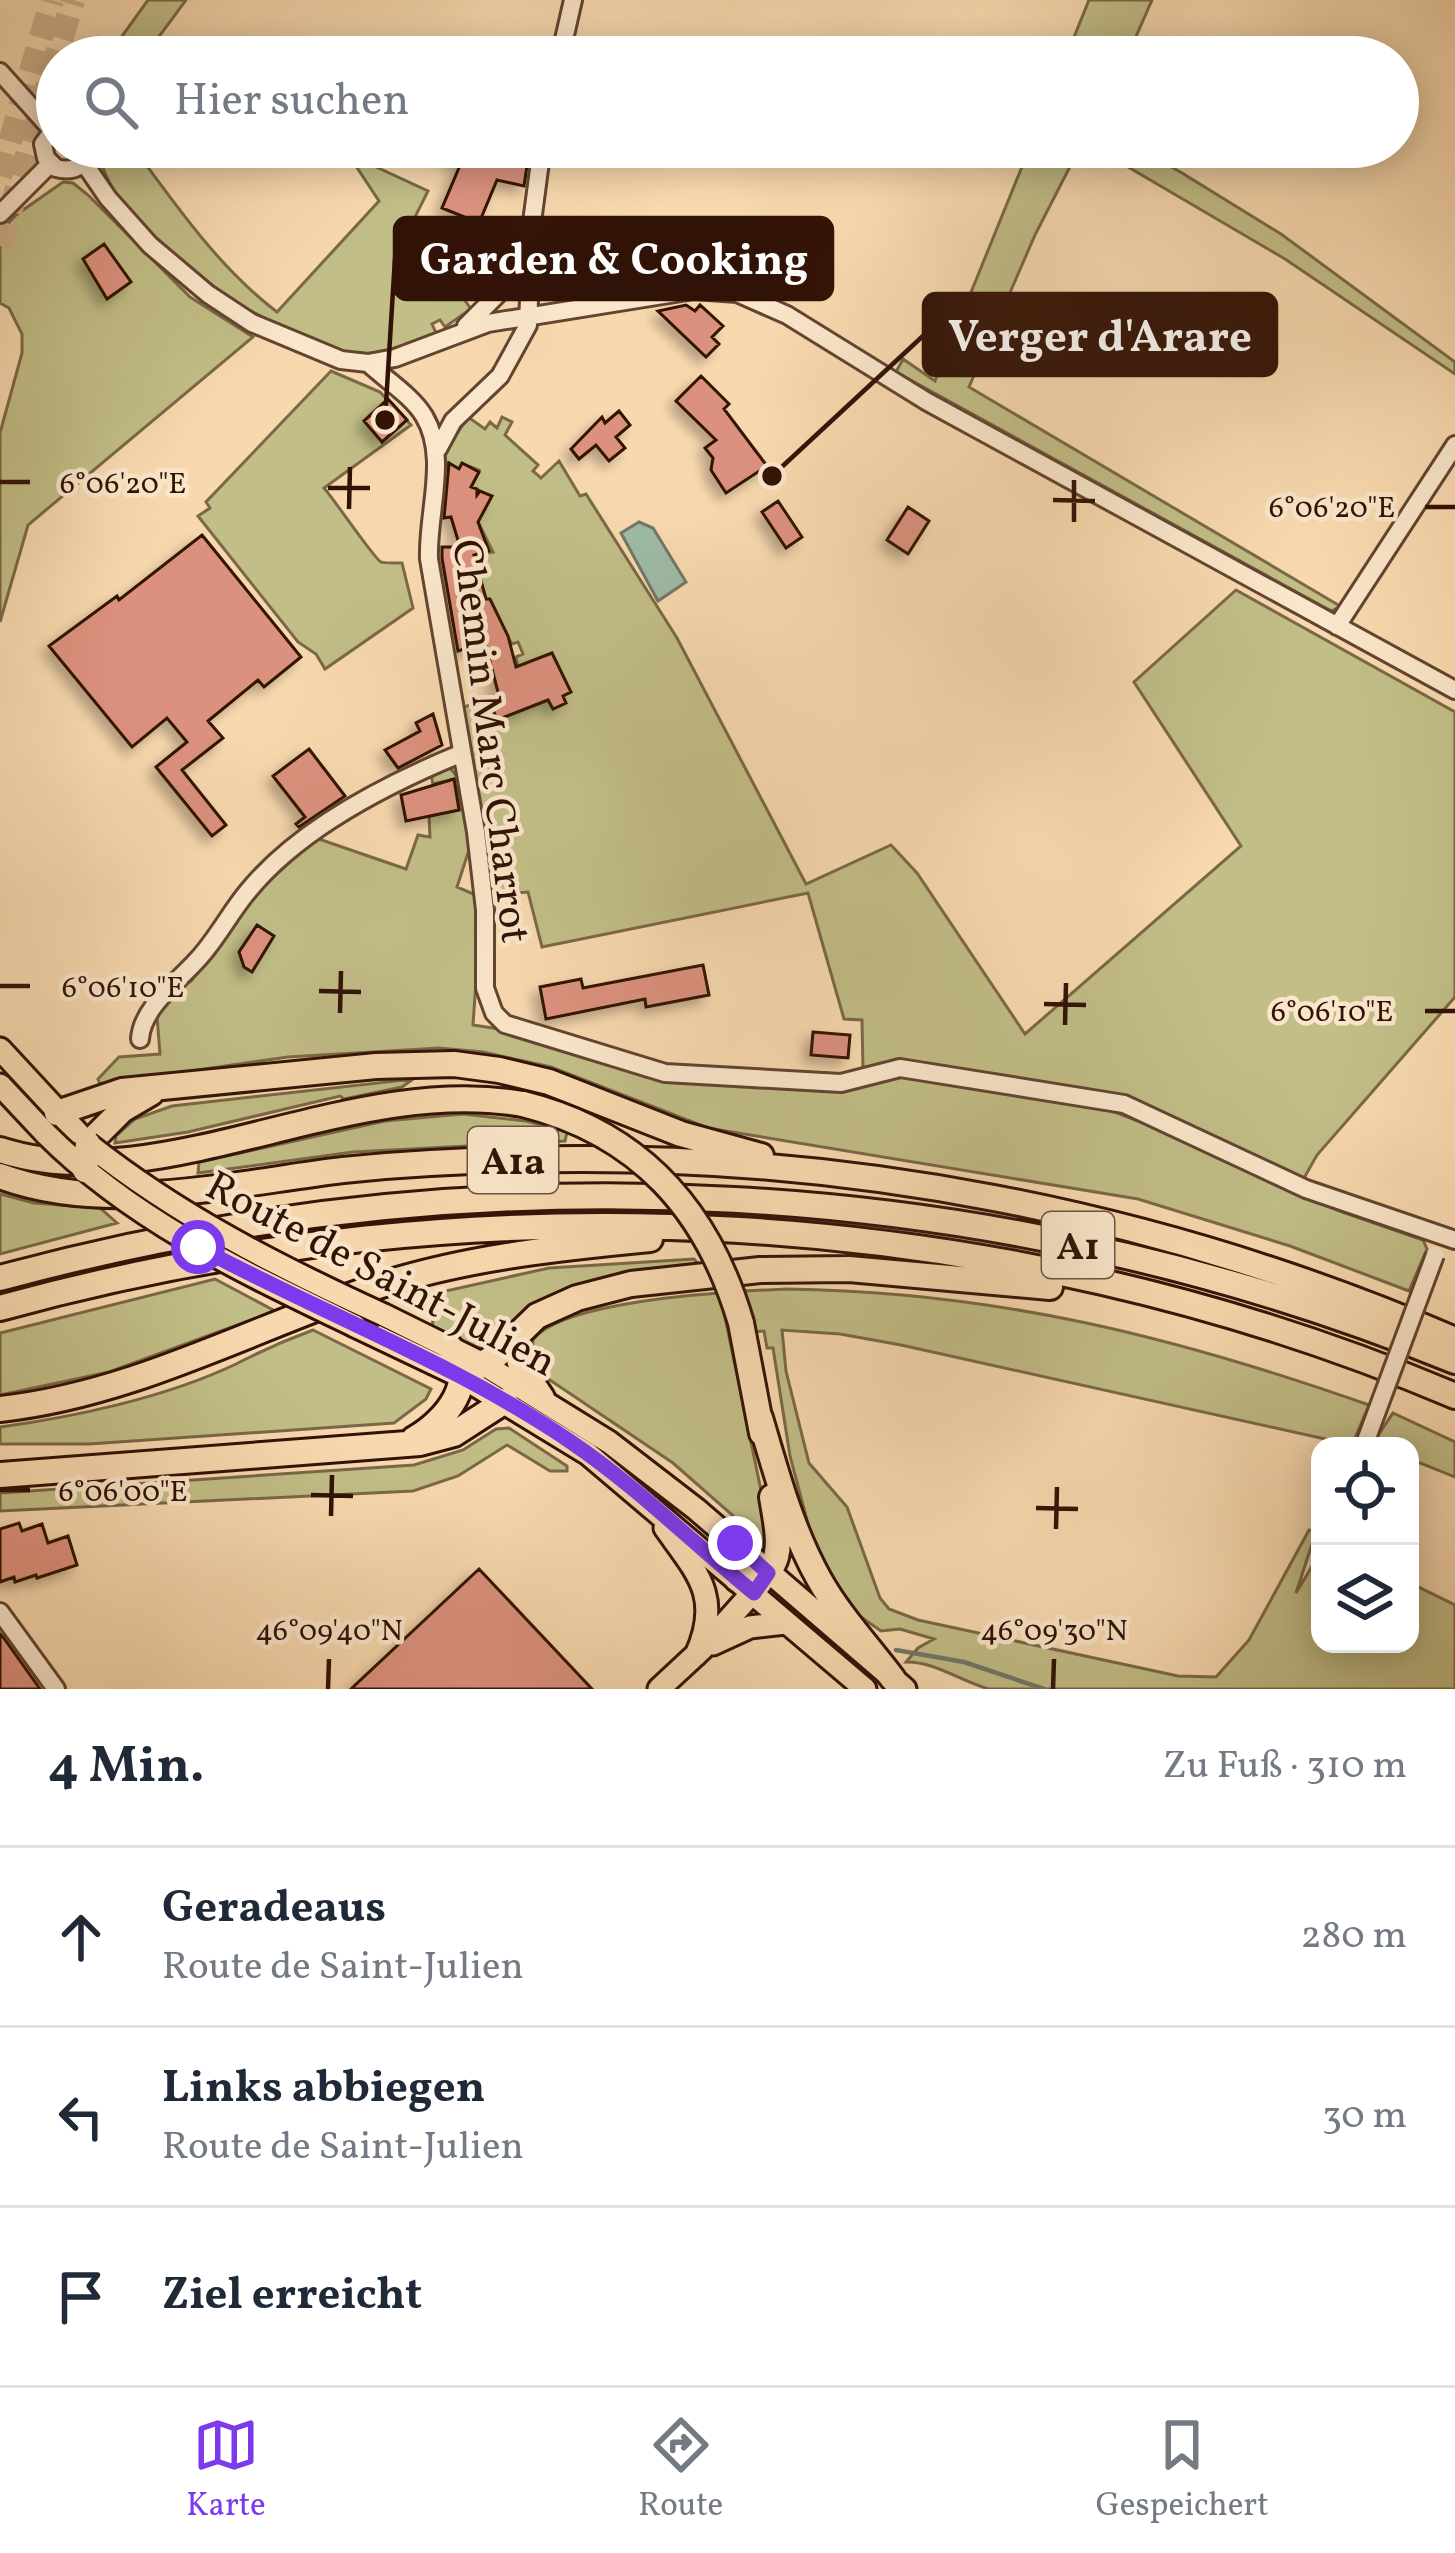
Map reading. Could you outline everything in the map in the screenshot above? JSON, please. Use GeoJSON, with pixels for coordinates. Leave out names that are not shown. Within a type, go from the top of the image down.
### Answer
{"type":"FeatureCollection","features":[{"type":"Feature","properties":{"kind":"highway"},"geometry":{"type":"LineString","coordinates":[[51,1123],[122,1091],[376,1066],[484,1067],[549,1082],[707,1142],[838,1172]]}},
{"type":"Feature","properties":{"kind":"highway"},"geometry":{"type":"LineString","coordinates":[[87,1146],[133,1103],[170,1086]]}},
{"type":"Feature","properties":{"kind":"highway"},"geometry":{"type":"LineString","coordinates":[[0,1150],[51,1160],[116,1160],[193,1148],[402,1101],[470,1098],[523,1104],[591,1128],[659,1177],[711,1244],[741,1323],[782,1510],[828,1594],[899,1684]]}},
{"type":"Feature","properties":{"kind":"highway","name":"A1a"},"geometry":{"type":"LineString","coordinates":[[0,1177],[55,1190],[125,1193],[190,1190],[349,1169],[521,1160],[605,1159],[838,1172],[1008,1199],[1174,1240],[1311,1283],[1455,1340]]}},
{"type":"Feature","properties":{"kind":"highway","name":"A1"},"geometry":{"type":"LineString","coordinates":[[0,1278],[151,1241],[336,1211],[504,1197],[686,1196],[885,1212],[1051,1239],[1236,1285],[1374,1329],[1455,1361]]}},
{"type":"Feature","properties":{"kind":"highway","name":"A1"},"geometry":{"type":"LineString","coordinates":[[0,1308],[181,1264],[368,1236],[545,1224],[741,1231],[962,1256],[1178,1302],[1288,1334],[1455,1396]]}},
{"type":"Feature","properties":{"kind":"highway","name":"A1a"},"geometry":{"type":"LineString","coordinates":[[0,1408],[58,1400],[119,1384],[376,1287],[449,1268],[557,1248],[741,1231]]}},
{"type":"Feature","properties":{"kind":"highway"},"geometry":{"type":"LineString","coordinates":[[400,1444],[420,1436],[441,1418],[472,1370],[537,1316],[577,1298],[631,1284],[800,1269],[949,1275],[1178,1302]]}},
{"type":"Feature","properties":{"kind":"highway"},"geometry":{"type":"LineString","coordinates":[[514,1339],[520,1367],[542,1398]]}},
{"type":"Feature","properties":{"kind":"highway"},"geometry":{"type":"LineString","coordinates":[[448,1346],[472,1370]]}},
{"type":"Feature","properties":{"kind":"highway"},"geometry":{"type":"LineString","coordinates":[[0,1474],[400,1444],[448,1436],[505,1402]]}},
{"type":"Feature","properties":{"kind":"highway"},"geometry":{"type":"LineString","coordinates":[[0,1458],[91,1465]]}},
{"type":"Feature","properties":{"kind":"highway"},"geometry":{"type":"LineString","coordinates":[[760,1583],[778,1545],[782,1510]]}},
{"type":"Feature","properties":{"kind":"main road","name":"Route de Saint-Julien"},"geometry":{"type":"LineString","coordinates":[[0,1049],[51,1123],[87,1146],[198,1247],[356,1326],[542,1398],[653,1475],[760,1583],[785,1623],[865,1689]]}},
{"type":"Feature","properties":{"kind":"main road","name":"Route de Saint-Julien"},"geometry":{"type":"LineString","coordinates":[[0,1085],[226,1238],[448,1346]]}},
{"type":"Feature","properties":{"kind":"main road","name":"Route de Saint-Julien"},"geometry":{"type":"LineString","coordinates":[[472,1370],[505,1402],[570,1441],[899,1684]]}},
{"type":"Feature","properties":{"kind":"main road"},"geometry":{"type":"LineString","coordinates":[[648,1502],[705,1590],[708,1622],[699,1652]]}},
{"type":"Feature","properties":{"kind":"main road"},"geometry":{"type":"LineString","coordinates":[[659,1689],[760,1583]]}},
{"type":"Feature","properties":{"kind":"main road"},"geometry":{"type":"LineString","coordinates":[[699,1652],[750,1627],[785,1623]]}},
{"type":"Feature","properties":{"kind":"street"},"geometry":{"type":"LineString","coordinates":[[565,36],[573,0]]}},
{"type":"Feature","properties":{"kind":"street"},"geometry":{"type":"LineString","coordinates":[[0,72],[36,109]]}},
{"type":"Feature","properties":{"kind":"street"},"geometry":{"type":"LineString","coordinates":[[0,214],[46,168]]}},
{"type":"Feature","properties":{"kind":"street"},"geometry":{"type":"LineString","coordinates":[[93,168],[108,198],[150,245],[227,308],[329,357],[368,363],[394,358],[462,330],[531,316],[694,290],[737,293],[787,315],[926,401],[1455,690]]}},
{"type":"Feature","properties":{"kind":"street"},"geometry":{"type":"LineString","coordinates":[[438,449],[453,421],[508,365],[531,316],[532,223],[539,168]]}},
{"type":"Feature","properties":{"kind":"street"},"geometry":{"type":"LineString","coordinates":[[462,330],[532,259]]}},
{"type":"Feature","properties":{"kind":"street"},"geometry":{"type":"LineString","coordinates":[[368,363],[423,413],[438,449]]}},
{"type":"Feature","properties":{"kind":"street"},"geometry":{"type":"LineString","coordinates":[[1337,626],[1455,445]]}},
{"type":"Feature","properties":{"kind":"street","name":"Chemin Marc Charrot"},"geometry":{"type":"LineString","coordinates":[[438,449],[428,524],[429,559],[476,832],[485,910],[485,988],[494,1012],[506,1024],[665,1073],[829,1083],[900,1068],[1124,1104],[1306,1189],[1449,1238]]}},
{"type":"Feature","properties":{"kind":"street"},"geometry":{"type":"LineString","coordinates":[[140,1039],[150,1011],[203,954],[250,887],[270,869],[341,812],[460,754]]}},
{"type":"Feature","properties":{"kind":"street"},"geometry":{"type":"LineString","coordinates":[[1367,1437],[1435,1255],[1449,1238]]}},
{"type":"Feature","properties":{"kind":"street"},"geometry":{"type":"LineString","coordinates":[[0,1612],[56,1689]]}},
{"type":"Feature","properties":{"kind":"shaded area"},"geometry":{"type":"Polygon","coordinates":[[[148,0],[186,0],[159,36],[122,36],[148,0]]]}},
{"type":"Feature","properties":{"kind":"shaded area"},"geometry":{"type":"Polygon","coordinates":[[[1089,0],[1152,0],[1136,36],[1074,36],[1089,0]]]}},
{"type":"Feature","properties":{"kind":"shaded area"},"geometry":{"type":"Polygon","coordinates":[[[104,168],[149,168],[217,255],[277,312],[379,201],[357,168],[378,168],[428,191],[411,225],[471,309],[445,327],[440,320],[432,324],[436,333],[392,349],[369,354],[340,352],[241,305],[178,262],[125,208],[104,168]]]}},
{"type":"Feature","properties":{"kind":"shaded area"},"geometry":{"type":"Polygon","coordinates":[[[1021,168],[1069,168],[969,387],[1340,606],[1332,611],[1324,607],[896,372],[903,359],[935,381],[1021,168]]]}},
{"type":"Feature","properties":{"kind":"shaded area"},"geometry":{"type":"Polygon","coordinates":[[[1130,168],[1173,168],[1281,234],[1455,362],[1455,374],[1285,259],[1130,168]]]}},
{"type":"Feature","properties":{"kind":"shaded area"},"geometry":{"type":"Polygon","coordinates":[[[63,182],[73,183],[88,195],[190,297],[253,337],[28,525],[0,622],[0,433],[22,353],[22,334],[9,308],[0,303],[0,232],[63,182]]]}},
{"type":"Feature","properties":{"kind":"shaded area"},"geometry":{"type":"Polygon","coordinates":[[[331,371],[380,392],[411,425],[324,488],[377,559],[402,563],[413,608],[325,669],[198,516],[331,371]]]}},
{"type":"Feature","properties":{"kind":"shaded area"},"geometry":{"type":"Polygon","coordinates":[[[468,417],[485,429],[490,422],[497,428],[502,417],[512,422],[505,435],[538,465],[533,471],[541,478],[559,461],[580,496],[586,494],[677,638],[806,884],[891,845],[917,873],[1025,1034],[1241,846],[1134,682],[1236,590],[1455,712],[1455,997],[1317,1155],[1304,1178],[1150,1107],[863,1070],[862,1020],[844,1019],[808,893],[542,947],[528,892],[492,895],[461,708],[509,692],[518,667],[516,657],[523,654],[485,600],[474,555],[493,552],[478,522],[463,517],[478,490],[471,487],[479,470],[448,463],[443,470],[446,450],[468,417]]]}},
{"type":"Feature","properties":{"kind":"shaded area"},"geometry":{"type":"Polygon","coordinates":[[[639,522],[653,528],[686,582],[658,601],[621,533],[639,522]]]}},
{"type":"Feature","properties":{"kind":"shaded area"},"geometry":{"type":"Polygon","coordinates":[[[450,768],[460,780],[473,854],[468,853],[457,887],[478,896],[473,1025],[519,1032],[646,1077],[834,1091],[890,1076],[925,1077],[1104,1108],[1175,1135],[1337,1210],[1423,1240],[1427,1249],[1409,1291],[1290,1246],[1138,1199],[708,1128],[551,1067],[483,1052],[439,1048],[288,1057],[100,1084],[98,1079],[119,1057],[160,1054],[157,1016],[179,988],[191,981],[261,888],[316,838],[406,869],[418,835],[430,837],[429,816],[461,809],[455,779],[433,784],[431,775],[450,768]]]}},
{"type":"Feature","properties":{"kind":"shaded area"},"geometry":{"type":"Polygon","coordinates":[[[413,1079],[402,1087],[115,1143],[116,1136],[135,1119],[172,1106],[413,1079]]]}},
{"type":"Feature","properties":{"kind":"shaded area"},"geometry":{"type":"Polygon","coordinates":[[[463,1114],[526,1121],[567,1132],[565,1141],[353,1152],[198,1173],[199,1162],[385,1121],[463,1114]]]}},
{"type":"Feature","properties":{"kind":"shaded area"},"geometry":{"type":"Polygon","coordinates":[[[0,1194],[34,1203],[100,1208],[117,1223],[0,1254],[0,1194]]]}},
{"type":"Feature","properties":{"kind":"shaded area"},"geometry":{"type":"Polygon","coordinates":[[[694,1259],[702,1268],[637,1275],[484,1350],[432,1327],[434,1311],[401,1301],[549,1268],[694,1259]]]}},
{"type":"Feature","properties":{"kind":"shaded area"},"geometry":{"type":"Polygon","coordinates":[[[215,1279],[275,1311],[109,1372],[0,1395],[0,1333],[215,1279]]]}},
{"type":"Feature","properties":{"kind":"shaded area"},"geometry":{"type":"Polygon","coordinates":[[[744,1291],[864,1292],[1083,1322],[1225,1358],[1369,1405],[1355,1437],[1316,1437],[901,1345],[782,1330],[786,1371],[809,1463],[847,1507],[880,1598],[889,1609],[918,1620],[1178,1676],[1216,1677],[1249,1640],[1309,1530],[1311,1547],[1296,1593],[1311,1568],[1311,1653],[1419,1653],[1419,1587],[1455,1605],[1455,1689],[989,1689],[928,1665],[906,1662],[934,1639],[900,1629],[881,1631],[844,1605],[812,1539],[790,1456],[773,1348],[767,1348],[764,1331],[753,1332],[744,1291]]]}},
{"type":"Feature","properties":{"kind":"shaded area"},"geometry":{"type":"Polygon","coordinates":[[[720,1293],[769,1529],[763,1553],[747,1528],[673,1463],[538,1372],[532,1360],[533,1340],[566,1319],[619,1305],[720,1293]]]}},
{"type":"Feature","properties":{"kind":"shaded area"},"geometry":{"type":"Polygon","coordinates":[[[313,1330],[431,1389],[426,1399],[394,1423],[89,1444],[0,1444],[0,1427],[151,1396],[313,1330]]]}},
{"type":"Feature","properties":{"kind":"shaded area"},"geometry":{"type":"Polygon","coordinates":[[[1393,1413],[1455,1442],[1455,1477],[1419,1463],[1419,1437],[1377,1437],[1393,1413]]]}},
{"type":"Feature","properties":{"kind":"shaded area"},"geometry":{"type":"Polygon","coordinates":[[[509,1428],[567,1466],[567,1471],[550,1471],[507,1445],[458,1476],[413,1491],[0,1511],[0,1493],[414,1465],[463,1450],[496,1429],[509,1428]]]}},
{"type":"Feature","properties":{"kind":"building"},"geometry":{"type":"Polygon","coordinates":[[[459,168],[527,168],[524,186],[497,180],[479,223],[442,208],[459,168]]]}},
{"type":"Feature","properties":{"kind":"building"},"geometry":{"type":"Polygon","coordinates":[[[104,244],[131,282],[107,299],[83,259],[104,244]]]}},
{"type":"Feature","properties":{"kind":"building"},"geometry":{"type":"Polygon","coordinates":[[[686,305],[695,311],[700,305],[723,326],[712,337],[719,344],[706,357],[658,311],[686,305]]]}},
{"type":"Feature","properties":{"kind":"building"},"geometry":{"type":"Polygon","coordinates":[[[701,376],[729,404],[724,409],[767,466],[726,493],[711,470],[713,458],[705,448],[716,440],[676,401],[701,376]]]}},
{"type":"Feature","properties":{"kind":"building"},"geometry":{"type":"Polygon","coordinates":[[[388,399],[407,420],[382,442],[364,421],[388,399]]]}},
{"type":"Feature","properties":{"kind":"building"},"geometry":{"type":"Polygon","coordinates":[[[619,411],[630,425],[616,437],[625,448],[609,461],[596,445],[579,459],[571,449],[602,417],[605,423],[619,411]]]}},
{"type":"Feature","properties":{"kind":"building"},"geometry":{"type":"Polygon","coordinates":[[[449,463],[459,469],[462,463],[479,472],[471,487],[477,495],[480,491],[492,496],[478,522],[489,551],[474,555],[486,599],[508,636],[516,667],[552,653],[571,692],[563,696],[566,703],[553,709],[548,700],[497,720],[489,699],[499,696],[485,642],[458,651],[442,558],[442,547],[460,547],[451,517],[444,518],[449,463]]]}},
{"type":"Feature","properties":{"kind":"building"},"geometry":{"type":"Polygon","coordinates":[[[778,501],[802,537],[786,548],[762,512],[778,501]]]}},
{"type":"Feature","properties":{"kind":"building"},"geometry":{"type":"Polygon","coordinates":[[[908,507],[929,521],[908,554],[887,540],[908,507]]]}},
{"type":"Feature","properties":{"kind":"building"},"geometry":{"type":"Polygon","coordinates":[[[202,535],[301,657],[264,687],[258,680],[208,721],[223,738],[182,770],[226,825],[212,836],[156,767],[187,742],[167,718],[132,747],[49,646],[117,596],[119,600],[202,535]]]}},
{"type":"Feature","properties":{"kind":"building"},"geometry":{"type":"Polygon","coordinates":[[[433,714],[442,745],[398,768],[385,750],[420,731],[416,723],[433,714]]]}},
{"type":"Feature","properties":{"kind":"building"},"geometry":{"type":"Polygon","coordinates":[[[309,749],[345,796],[299,827],[296,824],[305,817],[273,776],[309,749]]]}},
{"type":"Feature","properties":{"kind":"building"},"geometry":{"type":"Polygon","coordinates":[[[454,779],[459,810],[406,821],[401,795],[454,779]]]}},
{"type":"Feature","properties":{"kind":"building"},"geometry":{"type":"Polygon","coordinates":[[[257,925],[274,936],[252,972],[244,967],[239,952],[257,925]]]}},
{"type":"Feature","properties":{"kind":"building"},"geometry":{"type":"Polygon","coordinates":[[[703,965],[709,995],[646,1007],[645,999],[546,1019],[540,987],[581,979],[583,988],[703,965]]]}},
{"type":"Feature","properties":{"kind":"building"},"geometry":{"type":"Polygon","coordinates":[[[813,1032],[850,1035],[848,1058],[811,1055],[813,1032]]]}},
{"type":"Feature","properties":{"kind":"building"},"geometry":{"type":"Polygon","coordinates":[[[19,1523],[22,1531],[42,1524],[48,1543],[68,1536],[77,1565],[37,1578],[0,1582],[0,1529],[19,1523]]]}},
{"type":"Feature","properties":{"kind":"building"},"geometry":{"type":"Polygon","coordinates":[[[479,1569],[592,1689],[351,1689],[479,1569]]]}},
{"type":"Feature","properties":{"kind":"building"},"geometry":{"type":"Polygon","coordinates":[[[0,1634],[3,1637],[40,1689],[0,1689],[0,1634]]]}},
{"type":"Feature","properties":{"kind":"waterway"},"geometry":{"type":"LineString","coordinates":[[896,1650],[964,1662],[1044,1689]]}},
{"type":"Feature","properties":{"kind":"tunnel"},"geometry":{"type":"LineString","coordinates":[[41,36],[52,0]]}},
{"type":"Feature","properties":{"kind":"tunnel"},"geometry":{"type":"LineString","coordinates":[[62,36],[73,0]]}},
{"type":"Feature","properties":{"kind":"tunnel"},"geometry":{"type":"LineString","coordinates":[[0,176],[36,54]]}},
{"type":"Feature","properties":{"kind":"tunnel"},"geometry":{"type":"LineString","coordinates":[[0,246],[36,125]]}},
{"type":"Feature","properties":{"kind":"place","name":"Garden & Cooking"},"geometry":{"type":"Point","coordinates":[385,420]}},
{"type":"Feature","properties":{"kind":"place","name":"Verger d'Arare"},"geometry":{"type":"Point","coordinates":[772,476]}},
{"type":"Feature","properties":{"kind":"route"},"geometry":{"type":"LineString","coordinates":[[198,1247],[462,1377],[537,1420],[608,1470],[754,1593],[768,1573],[735,1543]]}}]}
